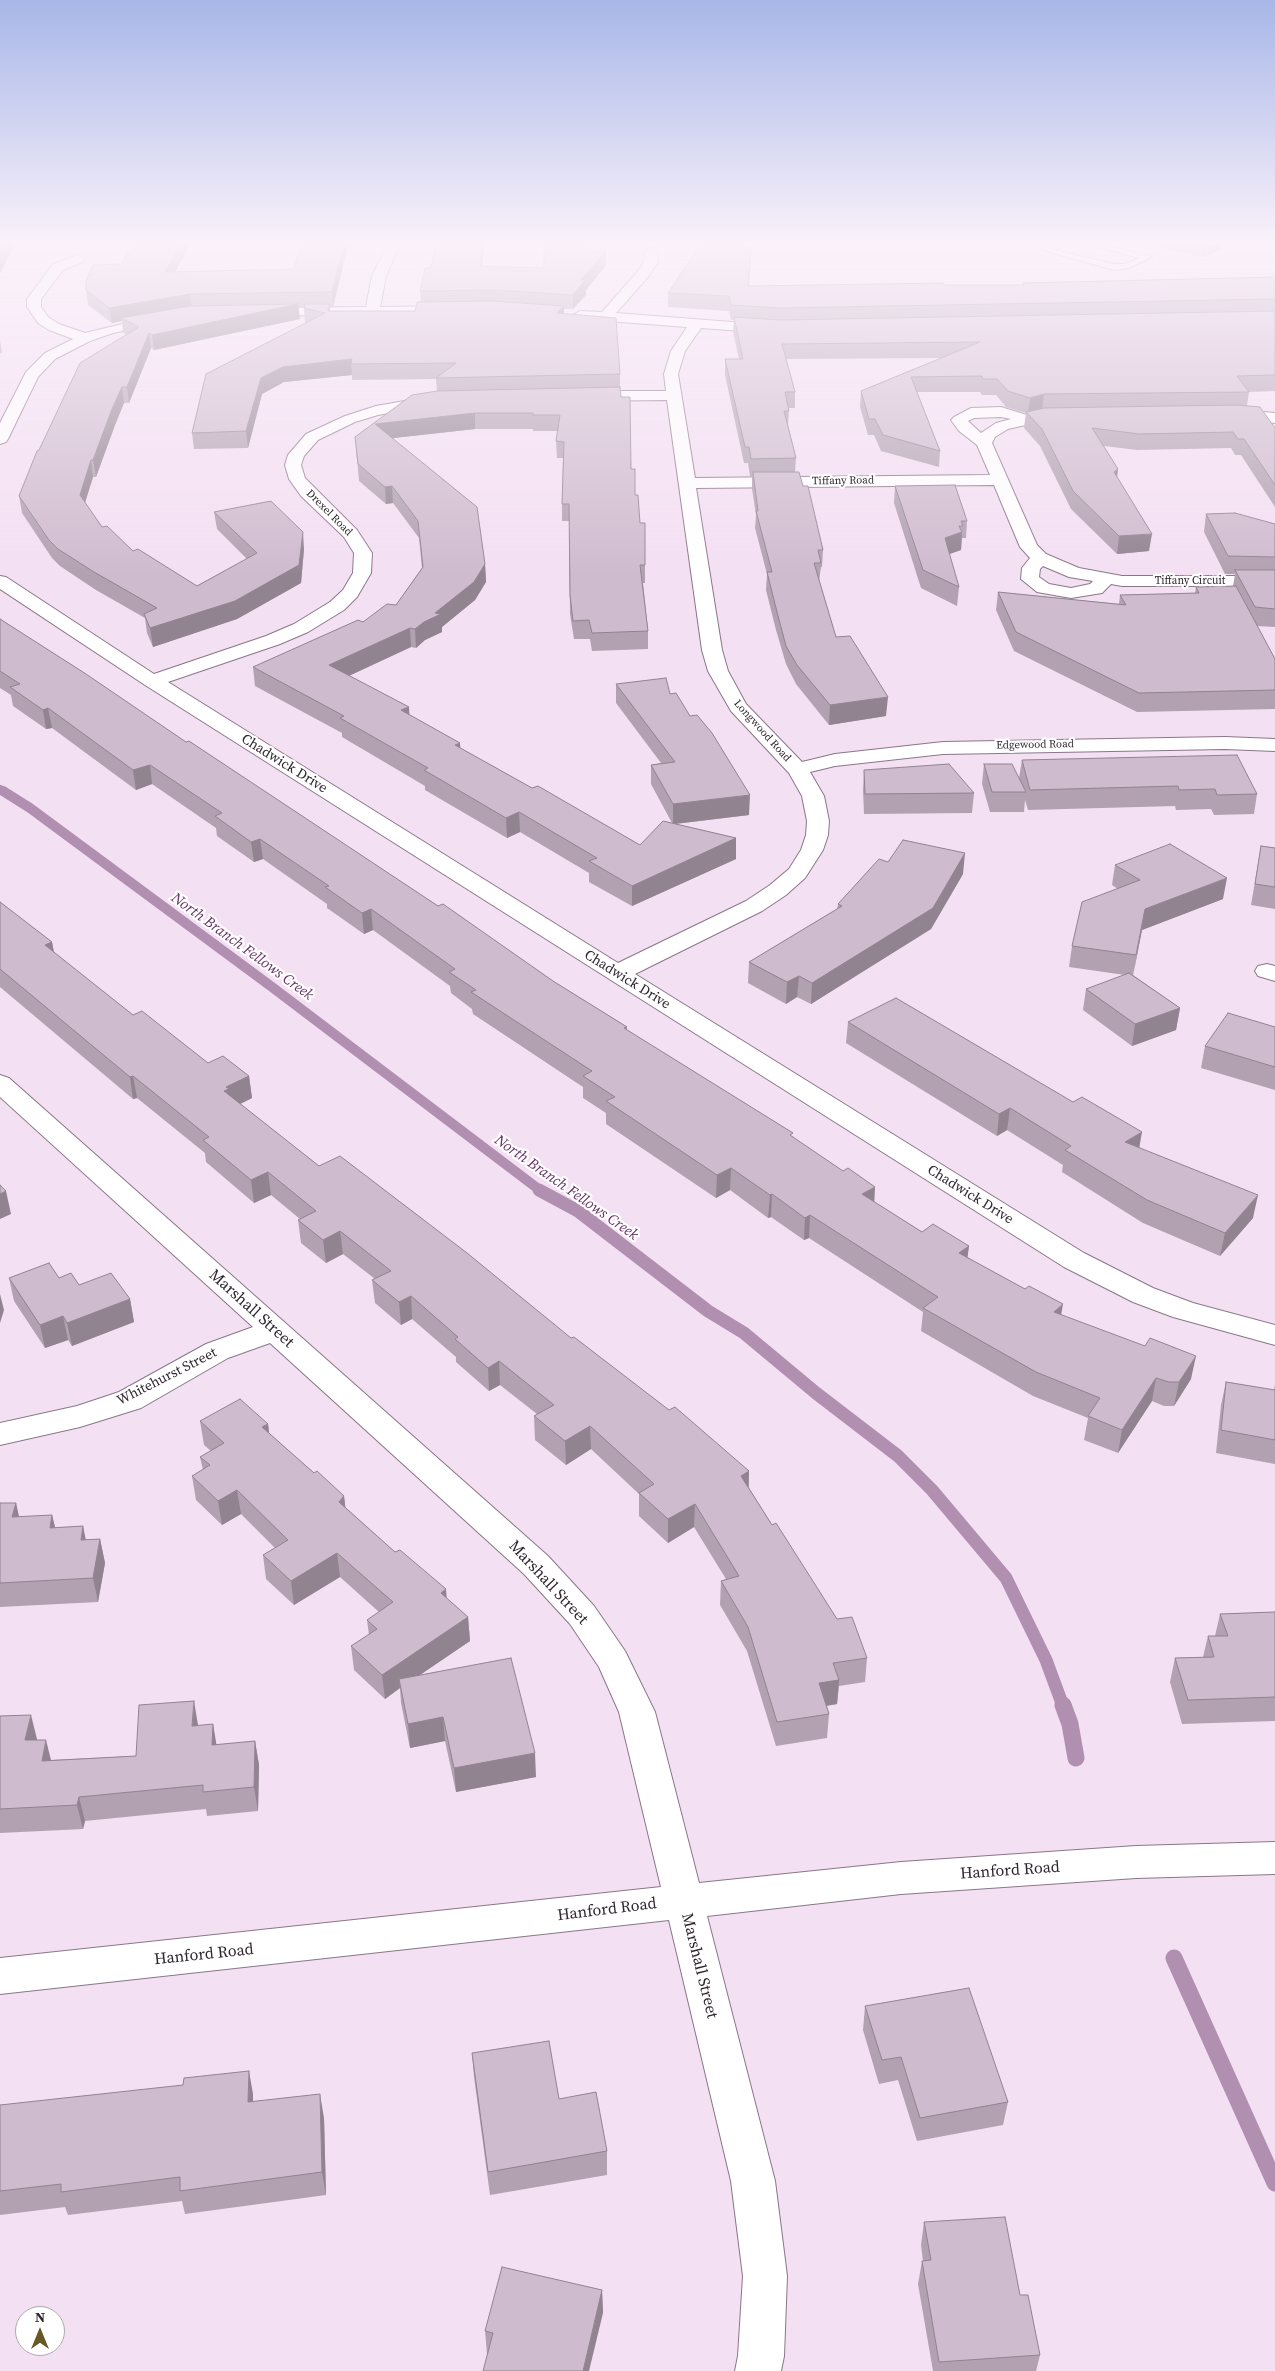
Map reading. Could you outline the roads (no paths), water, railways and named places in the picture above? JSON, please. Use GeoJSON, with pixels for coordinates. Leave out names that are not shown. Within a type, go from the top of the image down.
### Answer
{"type":"FeatureCollection","features":[{"type":"Feature","properties":{"kind":"street"},"geometry":{"type":"LineString","coordinates":[[0,439],[32,375],[41,363],[53,355]]}},
{"type":"Feature","properties":{"kind":"street","name":"Longwood Road"},"geometry":{"type":"LineString","coordinates":[[616,973],[754,906],[778,890],[797,873],[812,850],[817,835],[818,821],[813,796],[797,770],[738,707],[718,671],[712,650],[671,374],[676,355]]}},
{"type":"Feature","properties":{"kind":"street"},"geometry":{"type":"LineString","coordinates":[[570,397],[675,395]]}},
{"type":"Feature","properties":{"kind":"street","name":"Drexel Road"},"geometry":{"type":"LineString","coordinates":[[152,681],[273,640],[301,628],[337,606],[358,583],[364,563],[363,553],[351,534],[307,492],[298,479],[293,465],[296,455],[312,437],[350,419],[405,405],[446,400]]}},
{"type":"Feature","properties":{"kind":"street"},"geometry":{"type":"LineString","coordinates":[[0,401],[20,401]]}},
{"type":"Feature","properties":{"kind":"street"},"geometry":{"type":"LineString","coordinates":[[1030,419],[1001,412],[971,413],[959,420],[964,428],[984,443],[988,434],[1002,426],[1030,419],[1080,417]]}},
{"type":"Feature","properties":{"kind":"street"},"geometry":{"type":"LineString","coordinates":[[1214,414],[1271,415]]}},
{"type":"Feature","properties":{"kind":"street","name":"Tiffany Circuit"},"geometry":{"type":"LineString","coordinates":[[984,443],[1029,547],[1040,558],[1075,573],[1106,579],[1138,582],[1275,581]]}},
{"type":"Feature","properties":{"kind":"street","name":"Tiffany Road"},"geometry":{"type":"LineString","coordinates":[[687,483],[999,480]]}},
{"type":"Feature","properties":{"kind":"street"},"geometry":{"type":"LineString","coordinates":[[1040,558],[1031,568],[1030,579],[1043,588],[1071,593],[1096,589],[1106,579]]}},
{"type":"Feature","properties":{"kind":"street","name":"Chadwick Drive"},"geometry":{"type":"LineString","coordinates":[[0,581],[152,681],[1074,1260],[1143,1295],[1183,1310],[1275,1335]]}},
{"type":"Feature","properties":{"kind":"street","name":"Edgewood Road"},"geometry":{"type":"LineString","coordinates":[[797,770],[836,760],[943,748],[1216,743],[1275,745]]}},
{"type":"Feature","properties":{"kind":"street","name":"Marshall Street"},"geometry":{"type":"LineString","coordinates":[[0,1083],[536,1565],[582,1615],[613,1661],[637,1712],[752,2181],[765,2276],[761,2356],[758,2371]]}},
{"type":"Feature","properties":{"kind":"street","name":"Whitehurst Street"},"geometry":{"type":"LineString","coordinates":[[0,1434],[80,1416],[130,1400],[217,1351],[275,1330]]}},
{"type":"Feature","properties":{"kind":"street","name":"Hanford Road"},"geometry":{"type":"LineString","coordinates":[[0,1976],[911,1878],[1136,1862],[1275,1858]]}},
{"type":"Feature","properties":{"kind":"waterway","name":"North Branch Fellows Creek"},"geometry":{"type":"LineString","coordinates":[[0,789],[5,792]]}},
{"type":"Feature","properties":{"kind":"waterway","name":"North Branch Fellows Creek"},"geometry":{"type":"LineString","coordinates":[[3,791],[30,808],[272,987],[541,1191]]}},
{"type":"Feature","properties":{"kind":"waterway","name":"North Branch Fellows Creek"},"geometry":{"type":"LineString","coordinates":[[539,1190],[578,1211],[708,1311],[744,1333],[816,1393],[898,1456],[932,1490],[1006,1578],[1046,1660],[1063,1706]]}},
{"type":"Feature","properties":{"kind":"waterway","name":"North Branch Fellows Creek"},"geometry":{"type":"LineString","coordinates":[[1063,1705],[1070,1724],[1076,1758]]}},
{"type":"Feature","properties":{"kind":"waterway","name":"North Branch Fellows Creek"},"geometry":{"type":"LineString","coordinates":[[1174,1958],[1275,2183]]}}]}
